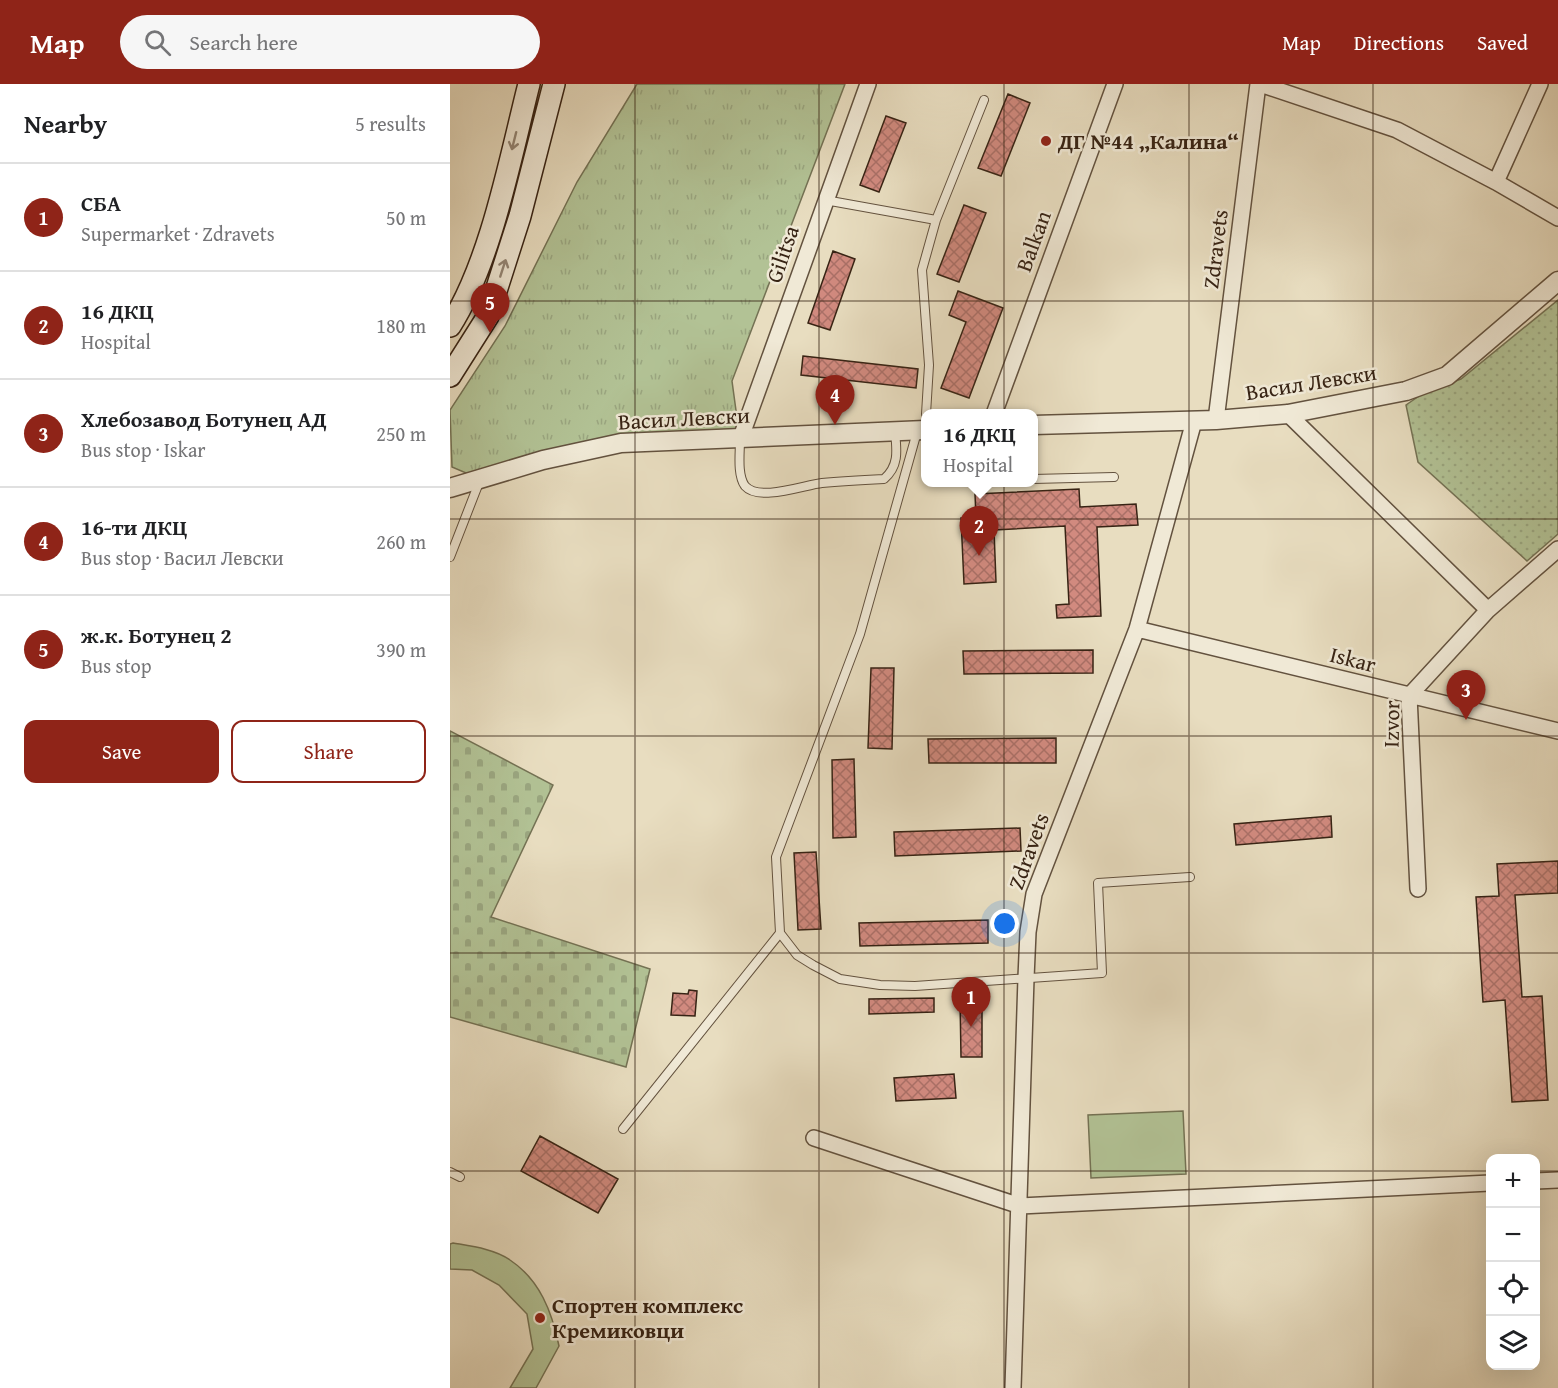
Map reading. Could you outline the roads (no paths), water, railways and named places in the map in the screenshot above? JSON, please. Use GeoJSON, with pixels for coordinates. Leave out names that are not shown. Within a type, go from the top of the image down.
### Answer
{"type":"FeatureCollection","features":[{"type":"Feature","properties":{"kind":"main road"},"geometry":{"type":"LineString","coordinates":[[450,326],[464,304],[496,211],[529,84]]}},
{"type":"Feature","properties":{"kind":"main road"},"geometry":{"type":"LineString","coordinates":[[450,376],[488,316],[520,216],[554,84]]}},
{"type":"Feature","properties":{"kind":"street","name":"Gilitsa"},"geometry":{"type":"LineString","coordinates":[[740,440],[868,84]]}},
{"type":"Feature","properties":{"kind":"street","name":"Balkan"},"geometry":{"type":"LineString","coordinates":[[996,409],[1115,84]]}},
{"type":"Feature","properties":{"kind":"street"},"geometry":{"type":"LineString","coordinates":[[1259,84],[1397,130],[1496,182],[1558,218]]}},
{"type":"Feature","properties":{"kind":"street","name":"Zdravets"},"geometry":{"type":"LineString","coordinates":[[1216,420],[1259,84]]}},
{"type":"Feature","properties":{"kind":"street"},"geometry":{"type":"LineString","coordinates":[[1496,182],[1540,84]]}},
{"type":"Feature","properties":{"kind":"street","name":"Васил Левски"},"geometry":{"type":"LineString","coordinates":[[1038,425],[1194,421],[1288,414],[1406,391],[1447,376],[1558,281]]}},
{"type":"Feature","properties":{"kind":"street"},"geometry":{"type":"LineString","coordinates":[[1288,414],[1488,610]]}},
{"type":"Feature","properties":{"kind":"street","name":"Zdravets"},"geometry":{"type":"LineString","coordinates":[[1013,1388],[1026,978],[1028,932],[1034,894],[1137,629],[1194,421]]}},
{"type":"Feature","properties":{"kind":"street","name":"Васил Левски"},"geometry":{"type":"LineString","coordinates":[[450,488],[543,460],[621,443],[740,440],[921,430]]}},
{"type":"Feature","properties":{"kind":"street","name":"Izvor"},"geometry":{"type":"LineString","coordinates":[[1418,889],[1409,696],[1488,610],[1558,549]]}},
{"type":"Feature","properties":{"kind":"street","name":"Iskar"},"geometry":{"type":"LineString","coordinates":[[1137,629],[1558,731]]}},
{"type":"Feature","properties":{"kind":"street"},"geometry":{"type":"LineString","coordinates":[[814,1138],[1020,1206],[1486,1183]]}},
{"type":"Feature","properties":{"kind":"street"},"geometry":{"type":"LineString","coordinates":[[1540,1181],[1558,1180]]}},
{"type":"Feature","properties":{"kind":"lane"},"geometry":{"type":"LineString","coordinates":[[926,409],[929,365],[921,281],[936,220],[984,100]]}},
{"type":"Feature","properties":{"kind":"lane"},"geometry":{"type":"LineString","coordinates":[[825,200],[936,220]]}},
{"type":"Feature","properties":{"kind":"lane"},"geometry":{"type":"LineString","coordinates":[[740,440],[741,477],[746,486],[755,492],[781,492],[821,483],[884,479],[897,462],[895,432]]}},
{"type":"Feature","properties":{"kind":"lane"},"geometry":{"type":"LineString","coordinates":[[921,436],[860,634],[776,857],[780,933],[797,955],[840,979],[880,986],[915,986],[1102,973],[1098,883],[1190,877]]}},
{"type":"Feature","properties":{"kind":"lane"},"geometry":{"type":"LineString","coordinates":[[1038,479],[1114,477]]}},
{"type":"Feature","properties":{"kind":"lane"},"geometry":{"type":"LineString","coordinates":[[450,557],[480,479]]}},
{"type":"Feature","properties":{"kind":"lane"},"geometry":{"type":"LineString","coordinates":[[623,1129],[780,933]]}},
{"type":"Feature","properties":{"kind":"lane"},"geometry":{"type":"LineString","coordinates":[[450,1172],[460,1177]]}},
{"type":"Feature","properties":{"kind":"place","name":"ДГ №44 „Калина“"},"geometry":{"type":"Point","coordinates":[1046,141]}},
{"type":"Feature","properties":{"kind":"place","name":"ж.к. Ботунец 2"},"geometry":{"type":"Point","coordinates":[490,333]}},
{"type":"Feature","properties":{"kind":"place","name":"16-ти ДКЦ"},"geometry":{"type":"Point","coordinates":[835,425]}},
{"type":"Feature","properties":{"kind":"place","name":"16 ДКЦ"},"geometry":{"type":"Point","coordinates":[979,556]}},
{"type":"Feature","properties":{"kind":"place","name":"Хлебозавод Ботунец АД"},"geometry":{"type":"Point","coordinates":[1466,720]}},
{"type":"Feature","properties":{"kind":"place","name":"СБА"},"geometry":{"type":"Point","coordinates":[971,1027]}},
{"type":"Feature","properties":{"kind":"place","name":"Спортен комплекс Кремиковци"},"geometry":{"type":"Point","coordinates":[540,1318]}}]}
